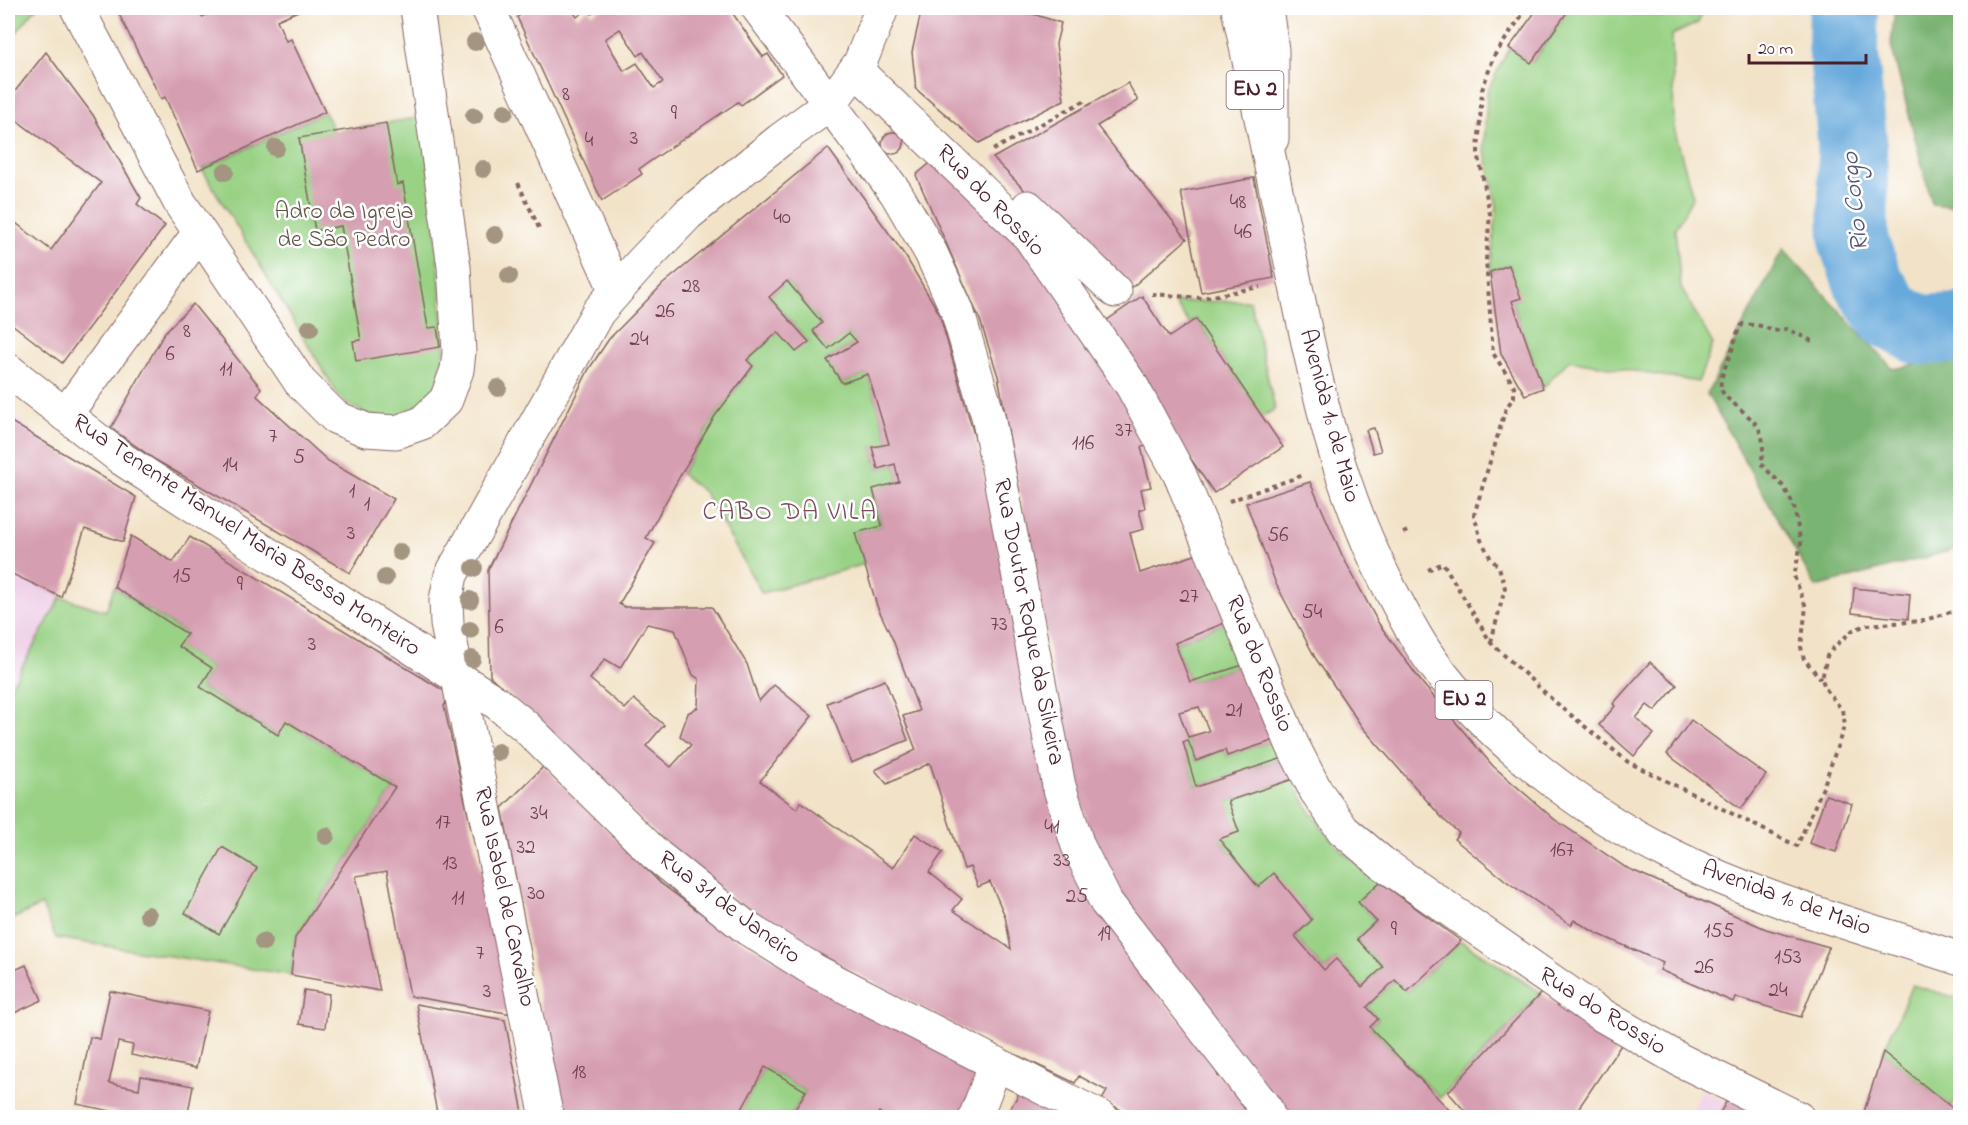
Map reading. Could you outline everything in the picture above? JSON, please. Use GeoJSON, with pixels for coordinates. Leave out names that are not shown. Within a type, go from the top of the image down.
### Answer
{"type":"FeatureCollection","features":[{"type":"Feature","properties":{"kind":"street"},"geometry":{"type":"LineString","coordinates":[[77,8],[161,171],[290,368],[334,417],[366,430],[396,432],[410,429],[434,414],[446,400],[457,370],[460,336],[450,236],[417,8]]}},
{"type":"Feature","properties":{"kind":"street"},"geometry":{"type":"LineString","coordinates":[[488,8],[616,291]]}},
{"type":"Feature","properties":{"kind":"street","name":"Rua Doutor Roque da Silveira"},"geometry":{"type":"LineString","coordinates":[[758,8],[896,193],[941,273],[964,330],[988,416],[1059,786],[1070,827],[1085,866],[1116,918],[1266,1108],[1269,1118]]}},
{"type":"Feature","properties":{"kind":"street","name":"Rua Isabel de Carvalho"},"geometry":{"type":"LineString","coordinates":[[548,1118],[458,678],[445,608],[448,583],[459,558],[591,324],[616,291],[670,232],[709,196],[830,104],[861,61],[882,8]]}},
{"type":"Feature","properties":{"kind":"street","name":"Avenida 1º de Maio"},"geometry":{"type":"LineString","coordinates":[[1238,8],[1322,411],[1351,504],[1378,564],[1411,628],[1433,663],[1463,698],[1512,745],[1569,792],[1607,819],[1669,854],[1740,888],[1960,958]]}},
{"type":"Feature","properties":{"kind":"street"},"geometry":{"type":"LineString","coordinates":[[1266,8],[1272,50],[1272,173]]}},
{"type":"Feature","properties":{"kind":"street"},"geometry":{"type":"LineString","coordinates":[[861,61],[1115,291]]}},
{"type":"Feature","properties":{"kind":"street","name":"Rua do Rossio"},"geometry":{"type":"LineString","coordinates":[[861,61],[1039,247],[1147,411],[1197,511],[1292,744],[1316,791],[1343,830],[1382,862],[1595,1011],[1680,1060],[1798,1118]]}},
{"type":"Feature","properties":{"kind":"street"},"geometry":{"type":"LineString","coordinates":[[65,415],[199,232]]}},
{"type":"Feature","properties":{"kind":"street","name":"Rua Tenente Manuel Maria Bessa Monteiro"},"geometry":{"type":"LineString","coordinates":[[8,370],[122,459],[458,678]]}},
{"type":"Feature","properties":{"kind":"street","name":"Rua 31 de Janeiro"},"geometry":{"type":"LineString","coordinates":[[458,678],[516,718],[632,833],[681,877],[741,924],[817,972],[1102,1118]]}},
{"type":"Feature","properties":{"kind":"street"},"geometry":{"type":"LineString","coordinates":[[975,1118],[996,1063]]}},
{"type":"Feature","properties":{"kind":"path"},"geometry":{"type":"LineString","coordinates":[[1491,643],[1505,588],[1499,567],[1491,559],[1481,540],[1474,515],[1506,408],[1514,397],[1514,386],[1493,353],[1486,260],[1490,214],[1478,152],[1482,90],[1494,56],[1527,8]]}},
{"type":"Feature","properties":{"kind":"path"},"geometry":{"type":"LineString","coordinates":[[995,152],[1084,101]]}},
{"type":"Feature","properties":{"kind":"path"},"geometry":{"type":"LineString","coordinates":[[518,183],[539,228]]}},
{"type":"Feature","properties":{"kind":"path"},"geometry":{"type":"LineString","coordinates":[[1115,291],[1202,298],[1266,286]]}},
{"type":"Feature","properties":{"kind":"path"},"geometry":{"type":"LineString","coordinates":[[1428,570],[1443,563],[1491,643],[1554,701],[1628,762],[1797,846],[1824,785],[1845,724],[1842,710],[1825,688],[1822,679],[1804,659],[1801,647],[1806,607],[1794,576],[1801,544],[1794,506],[1784,487],[1761,464],[1765,440],[1761,432],[1753,421],[1726,398],[1721,390],[1721,381],[1736,333],[1743,324],[1763,326],[1773,331],[1787,329],[1812,340]]}},
{"type":"Feature","properties":{"kind":"path"},"geometry":{"type":"LineString","coordinates":[[1197,511],[1309,474]]}},
{"type":"Feature","properties":{"kind":"path"},"geometry":{"type":"LineString","coordinates":[[1822,679],[1827,656],[1853,630],[1880,623],[1936,619],[1960,609]]}},
{"type":"Feature","properties":{"kind":"shaded area"},"geometry":{"type":"Polygon","coordinates":[[[8,410],[50,446],[103,478],[61,597],[8,692],[8,410]]]}},
{"type":"Feature","properties":{"kind":"shaded area"},"geometry":{"type":"Polygon","coordinates":[[[1701,1090],[1759,1117],[1687,1118],[1701,1090]]]}},
{"type":"Feature","properties":{"kind":"green space"},"geometry":{"type":"Polygon","coordinates":[[[8,8],[36,8],[8,43],[8,8]]]}},
{"type":"Feature","properties":{"kind":"green space"},"geometry":{"type":"Polygon","coordinates":[[[1570,8],[1705,8],[1698,23],[1672,35],[1674,128],[1693,197],[1675,229],[1681,288],[1713,344],[1698,382],[1569,360],[1543,388],[1512,301],[1520,298],[1509,265],[1490,272],[1497,206],[1484,147],[1487,92],[1509,48],[1532,63],[1570,8]]]}},
{"type":"Feature","properties":{"kind":"green space"},"geometry":{"type":"Polygon","coordinates":[[[1895,8],[1960,8],[1960,207],[1932,204],[1891,45],[1895,8]]]}},
{"type":"Feature","properties":{"kind":"green space","name":"Adro da Igreja de São Pedro"},"geometry":{"type":"Polygon","coordinates":[[[325,112],[334,132],[421,117],[432,182],[445,347],[435,396],[403,416],[390,418],[365,413],[338,395],[202,169],[325,112]]]}},
{"type":"Feature","properties":{"kind":"green space"},"geometry":{"type":"Polygon","coordinates":[[[1783,249],[1893,369],[1960,356],[1960,548],[1816,587],[1707,394],[1783,249]]]}},
{"type":"Feature","properties":{"kind":"green space"},"geometry":{"type":"Polygon","coordinates":[[[787,281],[822,323],[814,331],[827,348],[849,333],[857,342],[827,360],[842,383],[868,374],[889,444],[872,447],[878,469],[895,464],[899,482],[873,490],[882,526],[855,533],[865,564],[762,593],[704,492],[681,474],[715,416],[753,367],[747,360],[778,332],[809,342],[769,297],[787,281]]]}},
{"type":"Feature","properties":{"kind":"green space"},"geometry":{"type":"Polygon","coordinates":[[[1250,301],[1275,409],[1262,417],[1196,319],[1189,323],[1174,302],[1250,301]]]}},
{"type":"Feature","properties":{"kind":"green space"},"geometry":{"type":"Polygon","coordinates":[[[114,587],[187,634],[179,646],[212,668],[200,687],[277,735],[286,721],[395,787],[295,938],[291,975],[56,938],[42,905],[8,921],[8,692],[61,597],[106,611],[114,587]]]}},
{"type":"Feature","properties":{"kind":"green space"},"geometry":{"type":"Polygon","coordinates":[[[1227,622],[1246,664],[1190,682],[1175,643],[1227,622]]]}},
{"type":"Feature","properties":{"kind":"green space"},"geometry":{"type":"Polygon","coordinates":[[[1278,739],[1286,757],[1196,787],[1183,742],[1188,740],[1196,761],[1225,750],[1227,756],[1278,739]]]}},
{"type":"Feature","properties":{"kind":"green space"},"geometry":{"type":"Polygon","coordinates":[[[1293,779],[1309,810],[1329,837],[1352,860],[1380,882],[1359,902],[1376,921],[1357,939],[1383,967],[1362,987],[1336,959],[1324,970],[1295,936],[1312,920],[1301,906],[1258,887],[1219,839],[1228,801],[1293,779]]]}},
{"type":"Feature","properties":{"kind":"green space"},"geometry":{"type":"Polygon","coordinates":[[[1461,941],[1541,993],[1440,1098],[1370,1027],[1378,1019],[1367,1007],[1395,980],[1407,992],[1461,941]]]}},
{"type":"Feature","properties":{"kind":"green space"},"geometry":{"type":"Polygon","coordinates":[[[1912,985],[1960,999],[1960,1097],[1951,1107],[1883,1052],[1912,985]]]}},
{"type":"Feature","properties":{"kind":"green space"},"geometry":{"type":"Polygon","coordinates":[[[765,1067],[806,1091],[790,1117],[737,1118],[765,1067]]]}},
{"type":"Feature","properties":{"kind":"building"},"geometry":{"type":"Polygon","coordinates":[[[116,8],[198,8],[202,17],[224,8],[305,8],[277,20],[286,41],[291,39],[325,112],[198,170],[165,97],[161,99],[116,8]]]}},
{"type":"Feature","properties":{"kind":"building"},"geometry":{"type":"Polygon","coordinates":[[[531,8],[571,8],[577,17],[588,9],[592,14],[602,8],[729,8],[763,57],[768,54],[782,75],[741,105],[738,102],[639,169],[642,174],[602,201],[517,17],[531,8]],[[620,29],[605,39],[624,71],[637,63],[654,88],[663,82],[643,52],[638,56],[620,29]]]}},
{"type":"Feature","properties":{"kind":"building"},"geometry":{"type":"Polygon","coordinates":[[[786,8],[837,8],[837,9],[789,12],[786,8]]]}},
{"type":"Feature","properties":{"kind":"building"},"geometry":{"type":"Polygon","coordinates":[[[922,8],[1036,8],[1033,14],[1061,23],[1056,44],[1064,100],[979,143],[916,89],[912,52],[922,8]]]}},
{"type":"Feature","properties":{"kind":"building"},"geometry":{"type":"Polygon","coordinates":[[[1538,8],[1570,8],[1531,63],[1509,48],[1538,8]]]}},
{"type":"Feature","properties":{"kind":"building"},"geometry":{"type":"Polygon","coordinates":[[[46,52],[93,115],[141,198],[137,204],[165,226],[62,363],[8,321],[8,217],[51,250],[101,183],[8,114],[8,100],[46,52]]]}},
{"type":"Feature","properties":{"kind":"building"},"geometry":{"type":"Polygon","coordinates":[[[1128,83],[1138,101],[1097,126],[1187,239],[1130,289],[1041,207],[993,158],[1128,83]]]}},
{"type":"Feature","properties":{"kind":"building"},"geometry":{"type":"Polygon","coordinates":[[[386,123],[397,185],[403,183],[428,328],[437,327],[440,347],[356,361],[353,341],[361,340],[341,226],[315,231],[299,138],[386,123]]]}},
{"type":"Feature","properties":{"kind":"building"},"geometry":{"type":"Polygon","coordinates":[[[893,132],[901,135],[904,143],[901,151],[893,154],[885,151],[882,143],[885,135],[893,132]]]}},
{"type":"Feature","properties":{"kind":"building"},"geometry":{"type":"Polygon","coordinates":[[[828,148],[906,257],[939,313],[981,459],[1017,640],[1132,961],[1146,982],[1208,1050],[1218,1076],[1239,1087],[1262,1118],[1136,1118],[1102,1100],[1107,1091],[1079,1076],[1075,1083],[954,1025],[761,923],[661,839],[490,676],[488,570],[589,369],[609,339],[663,284],[828,148]],[[787,281],[769,297],[809,342],[796,352],[778,332],[747,360],[753,366],[715,416],[681,474],[646,538],[655,543],[619,604],[625,607],[712,607],[747,664],[759,701],[774,685],[812,716],[760,781],[797,809],[801,802],[893,868],[915,834],[943,852],[929,872],[962,899],[953,910],[1011,949],[1005,916],[990,882],[978,887],[970,867],[964,869],[930,763],[887,784],[875,770],[916,750],[903,716],[919,711],[893,640],[877,606],[855,533],[882,526],[873,489],[899,482],[895,464],[878,469],[872,447],[889,444],[868,374],[842,383],[827,360],[857,342],[849,333],[828,349],[813,331],[822,323],[787,281]],[[647,624],[620,668],[605,659],[590,679],[625,709],[634,699],[664,725],[646,746],[671,767],[691,745],[680,736],[688,713],[698,707],[699,679],[693,675],[675,630],[647,624]]]}},
{"type":"Feature","properties":{"kind":"building"},"geometry":{"type":"Polygon","coordinates":[[[935,159],[1043,261],[1154,445],[1141,447],[1151,487],[1141,489],[1145,508],[1139,510],[1144,529],[1130,533],[1140,573],[1201,553],[1227,622],[1175,643],[1190,682],[1246,664],[1278,739],[1227,756],[1225,750],[1196,761],[1188,740],[1183,742],[1196,787],[1286,757],[1293,779],[1228,801],[1239,832],[1219,839],[1258,887],[1274,873],[1312,920],[1295,936],[1324,970],[1336,959],[1362,987],[1383,967],[1357,939],[1376,921],[1358,902],[1380,882],[1461,941],[1407,992],[1395,980],[1367,1007],[1378,1019],[1370,1027],[1457,1118],[1286,1118],[1125,912],[1094,845],[1072,774],[998,376],[980,320],[916,175],[935,159]],[[1199,707],[1179,712],[1188,737],[1209,731],[1199,707]]]}},
{"type":"Feature","properties":{"kind":"building"},"geometry":{"type":"Polygon","coordinates":[[[1254,178],[1274,278],[1201,292],[1181,192],[1254,178]]]}},
{"type":"Feature","properties":{"kind":"building"},"geometry":{"type":"Polygon","coordinates":[[[1509,265],[1521,298],[1512,301],[1543,388],[1525,395],[1501,354],[1490,272],[1509,265]]]}},
{"type":"Feature","properties":{"kind":"building"},"geometry":{"type":"Polygon","coordinates":[[[1142,296],[1169,337],[1196,319],[1283,447],[1214,493],[1100,325],[1142,296]]]}},
{"type":"Feature","properties":{"kind":"building"},"geometry":{"type":"Polygon","coordinates":[[[193,304],[261,388],[257,396],[328,461],[394,499],[350,573],[154,459],[111,428],[165,332],[193,304]]]}},
{"type":"Feature","properties":{"kind":"building"},"geometry":{"type":"Polygon","coordinates":[[[8,420],[136,497],[123,542],[85,529],[61,597],[8,572],[8,420]]]}},
{"type":"Feature","properties":{"kind":"building"},"geometry":{"type":"Polygon","coordinates":[[[1374,428],[1381,451],[1373,453],[1366,430],[1374,428]]]}},
{"type":"Feature","properties":{"kind":"building"},"geometry":{"type":"Polygon","coordinates":[[[1310,482],[1342,555],[1379,624],[1423,684],[1493,766],[1554,819],[1625,867],[1766,929],[1829,947],[1801,1017],[1735,997],[1733,1002],[1660,970],[1663,963],[1596,933],[1574,920],[1571,925],[1510,884],[1454,839],[1459,833],[1444,820],[1362,727],[1316,659],[1276,584],[1246,503],[1310,482]]]}},
{"type":"Feature","properties":{"kind":"building"},"geometry":{"type":"Polygon","coordinates":[[[131,536],[173,562],[190,537],[451,695],[444,706],[512,1014],[410,996],[387,871],[356,876],[380,991],[291,975],[295,938],[395,787],[286,721],[278,735],[200,687],[212,668],[178,646],[187,634],[114,587],[131,536]]]}},
{"type":"Feature","properties":{"kind":"building"},"geometry":{"type":"Polygon","coordinates":[[[1854,588],[1910,594],[1908,619],[1852,613],[1854,588]]]}},
{"type":"Feature","properties":{"kind":"building"},"geometry":{"type":"Polygon","coordinates":[[[1650,662],[1677,685],[1655,711],[1647,705],[1636,718],[1654,734],[1634,756],[1599,725],[1615,706],[1613,704],[1650,662]]]}},
{"type":"Feature","properties":{"kind":"building"},"geometry":{"type":"Polygon","coordinates":[[[885,680],[908,740],[851,763],[827,703],[885,680]]]}},
{"type":"Feature","properties":{"kind":"building"},"geometry":{"type":"Polygon","coordinates":[[[1691,720],[1766,775],[1741,809],[1667,754],[1691,720]]]}},
{"type":"Feature","properties":{"kind":"building"},"geometry":{"type":"Polygon","coordinates":[[[544,766],[660,883],[734,937],[982,1070],[963,1118],[887,1118],[879,1112],[875,1118],[790,1118],[806,1091],[765,1067],[737,1118],[707,1118],[698,1113],[696,1118],[563,1118],[502,808],[544,766]]]}},
{"type":"Feature","properties":{"kind":"building"},"geometry":{"type":"Polygon","coordinates":[[[1826,795],[1852,804],[1836,852],[1809,843],[1826,795]]]}},
{"type":"Feature","properties":{"kind":"building"},"geometry":{"type":"Polygon","coordinates":[[[222,847],[257,868],[219,934],[185,913],[222,847]]]}},
{"type":"Feature","properties":{"kind":"building"},"geometry":{"type":"Polygon","coordinates":[[[26,965],[42,1000],[8,1016],[8,973],[26,965]]]}},
{"type":"Feature","properties":{"kind":"building"},"geometry":{"type":"Polygon","coordinates":[[[304,990],[329,994],[325,1028],[299,1024],[304,990]]]}},
{"type":"Feature","properties":{"kind":"building"},"geometry":{"type":"Polygon","coordinates":[[[110,991],[208,1011],[196,1068],[131,1055],[133,1045],[118,1042],[109,1083],[139,1089],[141,1076],[193,1086],[187,1118],[144,1118],[77,1104],[90,1037],[100,1039],[110,991]]]}},
{"type":"Feature","properties":{"kind":"building"},"geometry":{"type":"Polygon","coordinates":[[[1541,993],[1621,1045],[1572,1118],[1471,1118],[1448,1092],[1541,993]]]}},
{"type":"Feature","properties":{"kind":"building"},"geometry":{"type":"Polygon","coordinates":[[[416,1004],[505,1020],[524,1118],[438,1118],[416,1004]]]}},
{"type":"Feature","properties":{"kind":"building"},"geometry":{"type":"Polygon","coordinates":[[[1883,1052],[1951,1107],[1960,1118],[1862,1118],[1883,1052]]]}},
{"type":"Feature","properties":{"kind":"building"},"geometry":{"type":"Polygon","coordinates":[[[1022,1088],[1077,1118],[1005,1118],[1022,1088]]]}},
{"type":"Feature","properties":{"kind":"building"},"geometry":{"type":"Polygon","coordinates":[[[1729,1097],[1772,1118],[1717,1118],[1729,1097]]]}},
{"type":"Feature","properties":{"kind":"waterway","name":"Rio Corgo"},"geometry":{"type":"LineString","coordinates":[[1844,8],[1843,44],[1852,140],[1854,243],[1869,284],[1891,315],[1920,330],[1960,328]]}},
{"type":"Feature","properties":{"kind":"district","name":"CABO DA VILA"},"geometry":{"type":"Point","coordinates":[790,513]}}]}
